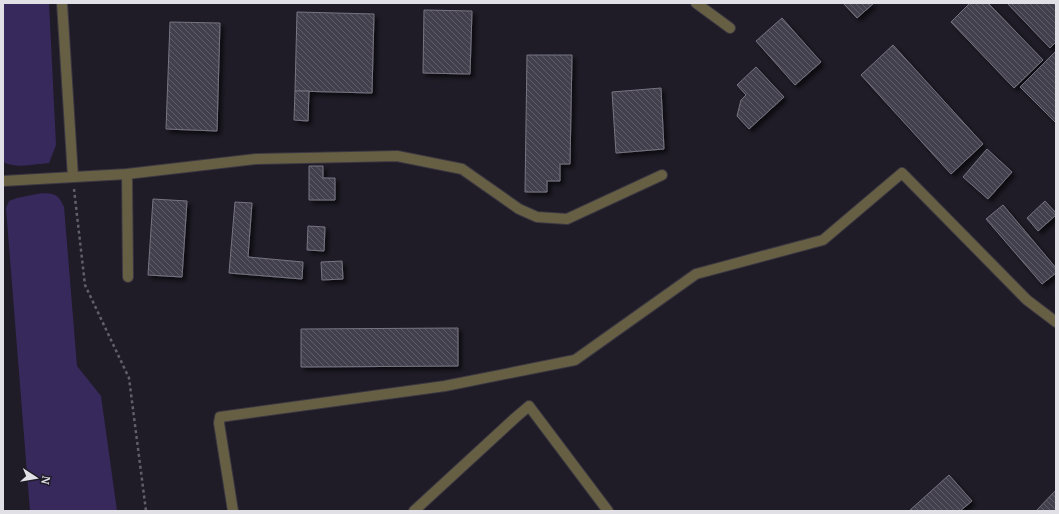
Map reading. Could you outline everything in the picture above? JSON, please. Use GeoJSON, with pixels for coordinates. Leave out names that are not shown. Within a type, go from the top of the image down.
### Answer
{"type":"FeatureCollection","features":[{"type":"Feature","properties":{"kind":"lane"},"geometry":{"type":"LineString","coordinates":[[62,3],[73,177]]}},
{"type":"Feature","properties":{"kind":"lane"},"geometry":{"type":"LineString","coordinates":[[696,3],[730,28]]}},
{"type":"Feature","properties":{"kind":"lane"},"geometry":{"type":"LineString","coordinates":[[3,181],[127,174],[256,159],[396,156],[462,168],[519,209],[537,217],[567,219],[662,175]]}},
{"type":"Feature","properties":{"kind":"lane"},"geometry":{"type":"LineString","coordinates":[[233,511],[219,423],[220,417],[445,386],[575,360],[696,274],[823,240],[902,173],[1028,300],[1056,322]]}},
{"type":"Feature","properties":{"kind":"lane"},"geometry":{"type":"LineString","coordinates":[[127,174],[128,277]]}},
{"type":"Feature","properties":{"kind":"lane"},"geometry":{"type":"LineString","coordinates":[[414,511],[529,406],[608,511]]}},
{"type":"Feature","properties":{"kind":"path"},"geometry":{"type":"LineString","coordinates":[[73,177],[85,285],[129,378],[146,511]]}},
{"type":"Feature","properties":{"kind":"shaded area"},"geometry":{"type":"Polygon","coordinates":[[[3,3],[49,3],[56,145],[49,163],[19,166],[3,162],[3,3]]]}},
{"type":"Feature","properties":{"kind":"shaded area"},"geometry":{"type":"Polygon","coordinates":[[[42,193],[58,197],[64,207],[77,366],[101,396],[117,511],[30,511],[6,208],[9,201],[42,193]]]}},
{"type":"Feature","properties":{"kind":"building"},"geometry":{"type":"Polygon","coordinates":[[[843,3],[874,3],[857,18],[843,3]]]}},
{"type":"Feature","properties":{"kind":"building"},"geometry":{"type":"Polygon","coordinates":[[[970,3],[988,3],[1043,60],[1014,88],[951,22],[970,3]]]}},
{"type":"Feature","properties":{"kind":"building"},"geometry":{"type":"Polygon","coordinates":[[[1007,3],[1056,3],[1056,42],[1050,48],[1007,3]]]}},
{"type":"Feature","properties":{"kind":"building"},"geometry":{"type":"Polygon","coordinates":[[[424,10],[472,11],[470,74],[423,73],[424,10]]]}},
{"type":"Feature","properties":{"kind":"building"},"geometry":{"type":"Polygon","coordinates":[[[297,12],[374,14],[372,93],[295,91],[297,12]]]}},
{"type":"Feature","properties":{"kind":"building"},"geometry":{"type":"Polygon","coordinates":[[[782,18],[821,62],[795,85],[756,41],[782,18]]]}},
{"type":"Feature","properties":{"kind":"building"},"geometry":{"type":"Polygon","coordinates":[[[170,22],[220,23],[217,131],[166,129],[170,22]]]}},
{"type":"Feature","properties":{"kind":"building"},"geometry":{"type":"Polygon","coordinates":[[[893,45],[983,144],[951,174],[861,75],[893,45]]]}},
{"type":"Feature","properties":{"kind":"building"},"geometry":{"type":"Polygon","coordinates":[[[1056,51],[1056,123],[1020,87],[1056,51]]]}},
{"type":"Feature","properties":{"kind":"building"},"geometry":{"type":"Polygon","coordinates":[[[527,55],[572,55],[570,164],[560,164],[560,181],[547,181],[547,192],[525,192],[527,55]]]}},
{"type":"Feature","properties":{"kind":"building"},"geometry":{"type":"Polygon","coordinates":[[[756,67],[784,97],[749,129],[737,116],[741,100],[746,95],[737,85],[756,67]]]}},
{"type":"Feature","properties":{"kind":"building"},"geometry":{"type":"Polygon","coordinates":[[[661,88],[664,149],[616,153],[612,92],[661,88]]]}},
{"type":"Feature","properties":{"kind":"building"},"geometry":{"type":"Polygon","coordinates":[[[295,91],[309,91],[308,121],[294,120],[295,91]]]}},
{"type":"Feature","properties":{"kind":"building"},"geometry":{"type":"Polygon","coordinates":[[[987,149],[1012,172],[988,199],[963,177],[987,149]]]}},
{"type":"Feature","properties":{"kind":"building"},"geometry":{"type":"Polygon","coordinates":[[[309,166],[323,166],[323,178],[335,178],[335,200],[309,200],[309,166]]]}},
{"type":"Feature","properties":{"kind":"building"},"geometry":{"type":"Polygon","coordinates":[[[153,199],[187,201],[182,277],[148,275],[153,199]]]}},
{"type":"Feature","properties":{"kind":"building"},"geometry":{"type":"Polygon","coordinates":[[[1045,201],[1056,213],[1056,215],[1038,231],[1027,218],[1045,201]]]}},
{"type":"Feature","properties":{"kind":"building"},"geometry":{"type":"Polygon","coordinates":[[[235,202],[252,203],[248,257],[303,262],[302,279],[229,273],[235,202]]]}},
{"type":"Feature","properties":{"kind":"building"},"geometry":{"type":"Polygon","coordinates":[[[1003,205],[1056,268],[1056,273],[1042,284],[986,219],[1003,205]]]}},
{"type":"Feature","properties":{"kind":"building"},"geometry":{"type":"Polygon","coordinates":[[[308,226],[325,227],[324,251],[307,250],[308,226]]]}},
{"type":"Feature","properties":{"kind":"building"},"geometry":{"type":"Polygon","coordinates":[[[342,261],[343,279],[322,280],[321,262],[342,261]]]}},
{"type":"Feature","properties":{"kind":"building"},"geometry":{"type":"Polygon","coordinates":[[[458,328],[458,366],[301,367],[301,329],[458,328]]]}},
{"type":"Feature","properties":{"kind":"building"},"geometry":{"type":"Polygon","coordinates":[[[949,475],[972,501],[960,511],[909,511],[949,475]]]}},
{"type":"Feature","properties":{"kind":"building"},"geometry":{"type":"Polygon","coordinates":[[[1056,490],[1056,511],[1036,511],[1056,490]]]}}]}
